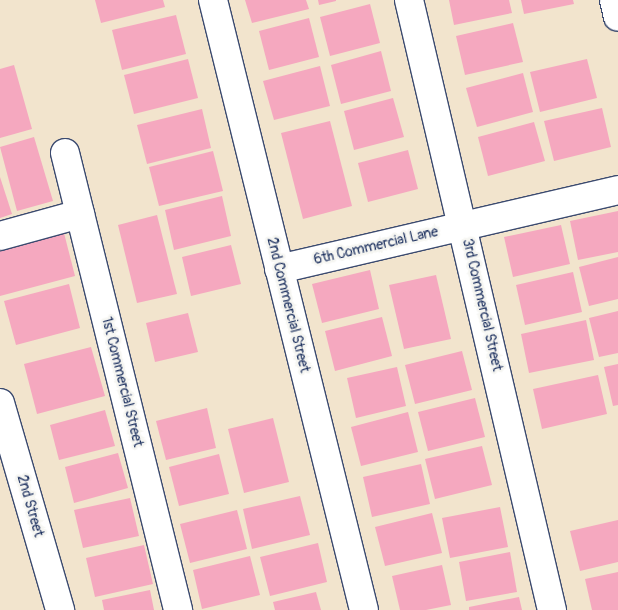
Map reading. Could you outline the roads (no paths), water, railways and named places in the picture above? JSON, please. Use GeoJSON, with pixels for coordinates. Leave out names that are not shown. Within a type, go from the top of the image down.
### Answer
{"type":"FeatureCollection","features":[{"type":"Feature","properties":{"kind":"street","name":"2nd Commercial Street"},"geometry":{"type":"LineString","coordinates":[[213,0],[364,610]]}},
{"type":"Feature","properties":{"kind":"street","name":"3rd Commercial Street"},"geometry":{"type":"LineString","coordinates":[[409,0],[552,610]]}},
{"type":"Feature","properties":{"kind":"street"},"geometry":{"type":"LineString","coordinates":[[614,0],[618,17]]}},
{"type":"Feature","properties":{"kind":"street","name":"1st Commercial Street"},"geometry":{"type":"LineString","coordinates":[[65,153],[178,610]]}},
{"type":"Feature","properties":{"kind":"street","name":"6th Commercial Lane"},"geometry":{"type":"LineString","coordinates":[[279,269],[618,190]]}},
{"type":"Feature","properties":{"kind":"street"},"geometry":{"type":"LineString","coordinates":[[0,236],[80,214]]}},
{"type":"Feature","properties":{"kind":"street","name":"2nd Street"},"geometry":{"type":"LineString","coordinates":[[0,403],[60,610]]}}]}
